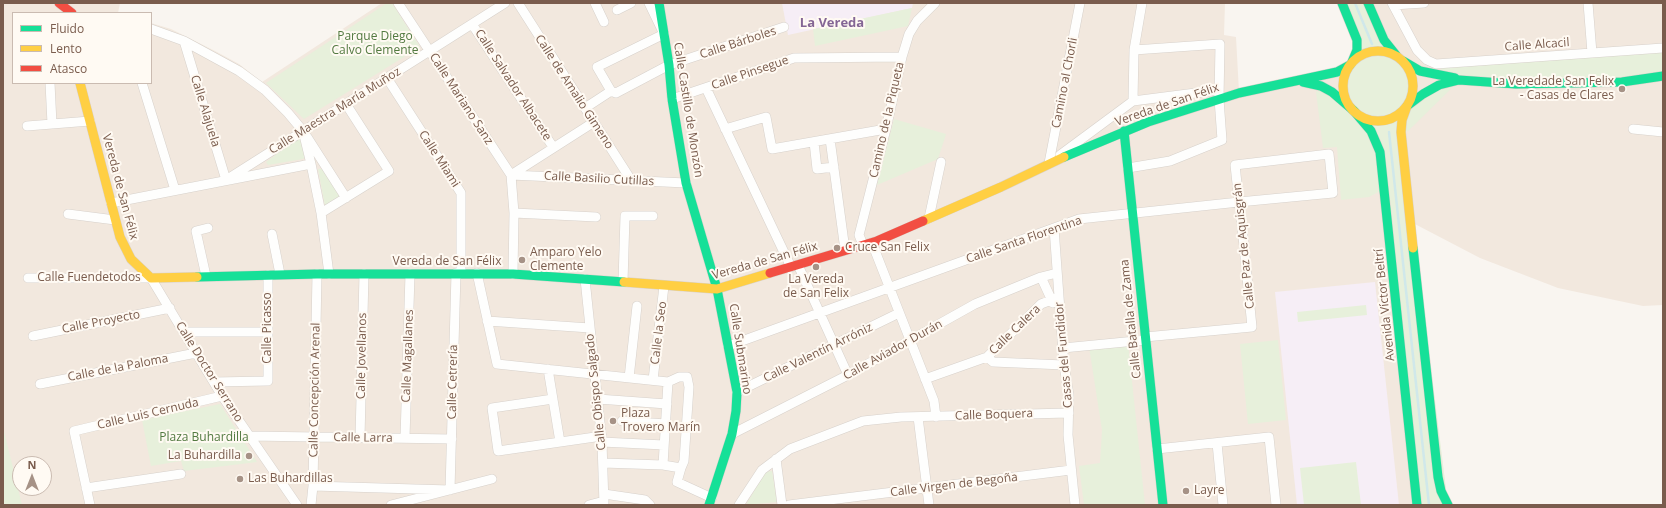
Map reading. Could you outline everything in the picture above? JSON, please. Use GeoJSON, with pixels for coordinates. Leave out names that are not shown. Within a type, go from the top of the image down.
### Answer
{"type":"FeatureCollection","features":[{"type":"Feature","properties":{"kind":"main road"},"geometry":{"type":"LineString","coordinates":[[59,3],[71,12]]}},
{"type":"Feature","properties":{"kind":"main road","name":"Calle Castillo de Monzón"},"geometry":{"type":"LineString","coordinates":[[659,3],[669,65],[672,99],[686,183],[717,289]]}},
{"type":"Feature","properties":{"kind":"main road"},"geometry":{"type":"LineString","coordinates":[[1342,3],[1357,40],[1357,50],[1344,75],[1343,86],[1345,97],[1354,111]]}},
{"type":"Feature","properties":{"kind":"main road"},"geometry":{"type":"LineString","coordinates":[[1368,3],[1384,40],[1410,70],[1413,81],[1412,93],[1402,120],[1401,132],[1438,477],[1441,491],[1448,505]]}},
{"type":"Feature","properties":{"kind":"main road"},"geometry":{"type":"LineString","coordinates":[[1350,65],[1358,57],[1373,51],[1389,52],[1414,68],[1427,73],[1472,80],[1516,84],[1614,82],[1663,76]]}},
{"type":"Feature","properties":{"kind":"main road","name":"Vereda de San Félix"},"geometry":{"type":"LineString","coordinates":[[80,84],[120,238],[127,253],[136,265],[151,278],[280,274],[477,273],[513,274],[717,289],[872,243],[1001,187],[1049,163],[1124,131],[1219,94],[1337,72],[1350,65]]}},
{"type":"Feature","properties":{"kind":"main road"},"geometry":{"type":"LineString","coordinates":[[1295,81],[1307,82],[1321,86],[1336,95],[1354,111],[1366,119],[1381,121],[1396,116],[1423,94],[1438,85],[1459,80],[1472,80]]}},
{"type":"Feature","properties":{"kind":"main road","name":"Avenida Víctor Beltrí"},"geometry":{"type":"LineString","coordinates":[[1354,111],[1371,131],[1380,152],[1417,505]]}},
{"type":"Feature","properties":{"kind":"main road","name":"Calle Batalla de Zama"},"geometry":{"type":"LineString","coordinates":[[1124,131],[1163,505]]}},
{"type":"Feature","properties":{"kind":"main road","name":"Calle Submarino"},"geometry":{"type":"LineString","coordinates":[[711,501],[732,434],[737,392],[717,289]]}},
{"type":"Feature","properties":{"kind":"street","name":"Calle Mariano Sanz"},"geometry":{"type":"LineString","coordinates":[[398,3],[511,175]]}},
{"type":"Feature","properties":{"kind":"street","name":"Calle Maestra María Muñoz"},"geometry":{"type":"LineString","coordinates":[[226,180],[505,3]]}},
{"type":"Feature","properties":{"kind":"street","name":"Calle de Amalio Gimeno"},"geometry":{"type":"LineString","coordinates":[[519,3],[631,180]]}},
{"type":"Feature","properties":{"kind":"street"},"geometry":{"type":"LineString","coordinates":[[595,3],[604,22]]}},
{"type":"Feature","properties":{"kind":"street"},"geometry":{"type":"LineString","coordinates":[[617,10],[631,3]]}},
{"type":"Feature","properties":{"kind":"street"},"geometry":{"type":"LineString","coordinates":[[610,91],[597,67],[664,34],[649,3]]}},
{"type":"Feature","properties":{"kind":"street","name":"Camino de la Piqueta"},"geometry":{"type":"LineString","coordinates":[[862,245],[860,235],[902,57],[909,34],[917,21],[935,3]]}},
{"type":"Feature","properties":{"kind":"street","name":"Camino al Chorli"},"geometry":{"type":"LineString","coordinates":[[1049,163],[1080,3]]}},
{"type":"Feature","properties":{"kind":"street"},"geometry":{"type":"LineString","coordinates":[[1142,3],[1134,50],[1133,101],[1219,94]]}},
{"type":"Feature","properties":{"kind":"street"},"geometry":{"type":"LineString","coordinates":[[1393,4],[1424,3]]}},
{"type":"Feature","properties":{"kind":"street"},"geometry":{"type":"LineString","coordinates":[[1588,3],[1592,53]]}},
{"type":"Feature","properties":{"kind":"street","name":"Calle Alcacil"},"geometry":{"type":"LineString","coordinates":[[1393,4],[1417,50],[1427,60],[1441,64],[1663,48]]}},
{"type":"Feature","properties":{"kind":"street","name":"Calle Salvador Albacete"},"geometry":{"type":"LineString","coordinates":[[472,24],[553,147]]}},
{"type":"Feature","properties":{"kind":"street","name":"Calle Bárboles"},"geometry":{"type":"LineString","coordinates":[[585,108],[610,91],[616,92],[669,65],[784,27]]}},
{"type":"Feature","properties":{"kind":"street"},"geometry":{"type":"LineString","coordinates":[[152,29],[184,41],[240,71],[265,90],[288,113],[303,131],[346,198]]}},
{"type":"Feature","properties":{"kind":"street","name":"Calle Alajuela"},"geometry":{"type":"LineString","coordinates":[[184,41],[226,180]]}},
{"type":"Feature","properties":{"kind":"street"},"geometry":{"type":"LineString","coordinates":[[1128,168],[1170,161],[1222,140],[1219,94],[1220,44],[1134,50]]}},
{"type":"Feature","properties":{"kind":"street","name":"Calle Pinsegue"},"geometry":{"type":"LineString","coordinates":[[672,99],[794,58],[902,57]]}},
{"type":"Feature","properties":{"kind":"street","name":"Calle Miami"},"geometry":{"type":"LineString","coordinates":[[387,78],[461,193],[459,273]]}},
{"type":"Feature","properties":{"kind":"street"},"geometry":{"type":"LineString","coordinates":[[50,84],[52,124]]}},
{"type":"Feature","properties":{"kind":"street"},"geometry":{"type":"LineString","coordinates":[[142,84],[175,190]]}},
{"type":"Feature","properties":{"kind":"street"},"geometry":{"type":"LineString","coordinates":[[706,88],[794,266],[820,313],[848,375]]}},
{"type":"Feature","properties":{"kind":"street","name":"Vereda de San Félix"},"geometry":{"type":"LineString","coordinates":[[1049,163],[1133,101]]}},
{"type":"Feature","properties":{"kind":"street"},"geometry":{"type":"LineString","coordinates":[[320,213],[389,171],[346,104]]}},
{"type":"Feature","properties":{"kind":"street"},"geometry":{"type":"LineString","coordinates":[[725,129],[766,117],[772,149],[886,129]]}},
{"type":"Feature","properties":{"kind":"street"},"geometry":{"type":"LineString","coordinates":[[27,126],[90,121]]}},
{"type":"Feature","properties":{"kind":"street"},"geometry":{"type":"LineString","coordinates":[[513,274],[514,213],[511,175],[594,122]]}},
{"type":"Feature","properties":{"kind":"street"},"geometry":{"type":"LineString","coordinates":[[1633,129],[1663,132]]}},
{"type":"Feature","properties":{"kind":"street"},"geometry":{"type":"LineString","coordinates":[[303,131],[311,164],[330,274]]}},
{"type":"Feature","properties":{"kind":"street"},"geometry":{"type":"LineString","coordinates":[[830,139],[845,250]]}},
{"type":"Feature","properties":{"kind":"street"},"geometry":{"type":"LineString","coordinates":[[814,142],[817,169],[834,167]]}},
{"type":"Feature","properties":{"kind":"street","name":"Calle Paz de Aquisgrán"},"geometry":{"type":"LineString","coordinates":[[1145,338],[1252,327],[1235,165],[1329,154],[1333,193]]}},
{"type":"Feature","properties":{"kind":"street"},"geometry":{"type":"LineString","coordinates":[[929,218],[941,162]]}},
{"type":"Feature","properties":{"kind":"street","name":"Calle Maestra María Muñoz"},"geometry":{"type":"LineString","coordinates":[[111,203],[311,164]]}},
{"type":"Feature","properties":{"kind":"street","name":"Calle Basilio Cutillas"},"geometry":{"type":"LineString","coordinates":[[511,175],[686,183]]}},
{"type":"Feature","properties":{"kind":"street","name":"Calle Santa Florentina"},"geometry":{"type":"LineString","coordinates":[[728,346],[1079,219],[1333,193]]}},
{"type":"Feature","properties":{"kind":"street"},"geometry":{"type":"LineString","coordinates":[[514,213],[596,217]]}},
{"type":"Feature","properties":{"kind":"street"},"geometry":{"type":"LineString","coordinates":[[68,214],[115,220]]}},
{"type":"Feature","properties":{"kind":"street"},"geometry":{"type":"LineString","coordinates":[[623,282],[625,216],[653,216]]}},
{"type":"Feature","properties":{"kind":"street"},"geometry":{"type":"LineString","coordinates":[[206,276],[196,231],[208,228]]}},
{"type":"Feature","properties":{"kind":"street","name":"Casas del Fundidor"},"geometry":{"type":"LineString","coordinates":[[1054,228],[1057,273],[1055,298],[1061,323],[1064,365],[1069,395],[1068,435],[1076,505]]}},
{"type":"Feature","properties":{"kind":"street"},"geometry":{"type":"LineString","coordinates":[[272,234],[280,274]]}},
{"type":"Feature","properties":{"kind":"street"},"geometry":{"type":"LineString","coordinates":[[872,243],[934,401],[936,417]]}},
{"type":"Feature","properties":{"kind":"street","name":"Calle Cetrería"},"geometry":{"type":"LineString","coordinates":[[450,490],[459,273]]}},
{"type":"Feature","properties":{"kind":"street"},"geometry":{"type":"LineString","coordinates":[[477,273],[497,364],[668,382],[679,377],[687,377],[689,387],[684,461],[677,482],[711,501]]}},
{"type":"Feature","properties":{"kind":"street","name":"Calle Aviador Durán"},"geometry":{"type":"LineString","coordinates":[[732,434],[848,375],[974,304],[1041,277],[1057,273]]}},
{"type":"Feature","properties":{"kind":"street","name":"Calle Concepción Arenal"},"geometry":{"type":"LineString","coordinates":[[311,505],[313,486],[317,274]]}},
{"type":"Feature","properties":{"kind":"street","name":"Calle Jovellanos"},"geometry":{"type":"LineString","coordinates":[[360,438],[364,274]]}},
{"type":"Feature","properties":{"kind":"street","name":"Calle Magallanes"},"geometry":{"type":"LineString","coordinates":[[406,438],[410,274]]}},
{"type":"Feature","properties":{"kind":"street","name":"Calle Picasso"},"geometry":{"type":"LineString","coordinates":[[214,382],[268,381],[268,275]]}},
{"type":"Feature","properties":{"kind":"street"},"geometry":{"type":"LineString","coordinates":[[1041,277],[1055,298]]}},
{"type":"Feature","properties":{"kind":"street","name":"Calle Fuendetodos"},"geometry":{"type":"LineString","coordinates":[[28,278],[151,278]]}},
{"type":"Feature","properties":{"kind":"street","name":"Calle Doctor Serrano"},"geometry":{"type":"LineString","coordinates":[[151,278],[222,396],[297,505]]}},
{"type":"Feature","properties":{"kind":"street","name":"Calle Obispo Salgado"},"geometry":{"type":"LineString","coordinates":[[585,279],[602,439],[604,500]]}},
{"type":"Feature","properties":{"kind":"street","name":"Calle la Seo"},"geometry":{"type":"LineString","coordinates":[[653,380],[664,286]]}},
{"type":"Feature","properties":{"kind":"street","name":"Calle Calera"},"geometry":{"type":"LineString","coordinates":[[925,379],[987,357],[1026,317],[1041,304],[1055,298]]}},
{"type":"Feature","properties":{"kind":"street"},"geometry":{"type":"LineString","coordinates":[[629,378],[637,306]]}},
{"type":"Feature","properties":{"kind":"street","name":"Calle Proyecto"},"geometry":{"type":"LineString","coordinates":[[33,336],[170,308]]}},
{"type":"Feature","properties":{"kind":"street","name":"Calle Valentín Arróniz"},"geometry":{"type":"LineString","coordinates":[[737,392],[899,313]]}},
{"type":"Feature","properties":{"kind":"street"},"geometry":{"type":"LineString","coordinates":[[488,321],[590,328]]}},
{"type":"Feature","properties":{"kind":"street"},"geometry":{"type":"LineString","coordinates":[[184,332],[268,332]]}},
{"type":"Feature","properties":{"kind":"street"},"geometry":{"type":"LineString","coordinates":[[1063,348],[1145,338]]}},
{"type":"Feature","properties":{"kind":"street","name":"Calle de la Paloma"},"geometry":{"type":"LineString","coordinates":[[40,384],[196,353]]}},
{"type":"Feature","properties":{"kind":"street"},"geometry":{"type":"LineString","coordinates":[[987,357],[993,362],[1064,365]]}},
{"type":"Feature","properties":{"kind":"street"},"geometry":{"type":"LineString","coordinates":[[548,369],[560,442]]}},
{"type":"Feature","properties":{"kind":"street"},"geometry":{"type":"LineString","coordinates":[[663,465],[668,382]]}},
{"type":"Feature","properties":{"kind":"street","name":"Calle Luis Cernuda"},"geometry":{"type":"LineString","coordinates":[[86,488],[74,431],[222,396]]}},
{"type":"Feature","properties":{"kind":"street"},"geometry":{"type":"LineString","coordinates":[[553,399],[492,408],[498,451],[560,442],[602,439],[664,445]]}},
{"type":"Feature","properties":{"kind":"street"},"geometry":{"type":"LineString","coordinates":[[598,399],[667,404]]}},
{"type":"Feature","properties":{"kind":"street","name":"Calle Boquera"},"geometry":{"type":"LineString","coordinates":[[740,505],[762,470],[790,449],[863,421],[901,417],[1069,413]]}},
{"type":"Feature","properties":{"kind":"street"},"geometry":{"type":"LineString","coordinates":[[918,417],[929,505]]}},
{"type":"Feature","properties":{"kind":"street"},"geometry":{"type":"LineString","coordinates":[[622,421],[666,424]]}},
{"type":"Feature","properties":{"kind":"street","name":"Calle Larra"},"geometry":{"type":"LineString","coordinates":[[249,436],[452,439]]}},
{"type":"Feature","properties":{"kind":"street"},"geometry":{"type":"LineString","coordinates":[[1157,448],[1269,437],[1276,505]]}},
{"type":"Feature","properties":{"kind":"street"},"geometry":{"type":"LineString","coordinates":[[1217,442],[1223,505]]}},
{"type":"Feature","properties":{"kind":"street"},"geometry":{"type":"LineString","coordinates":[[776,459],[782,505]]}},
{"type":"Feature","properties":{"kind":"street"},"geometry":{"type":"LineString","coordinates":[[603,463],[663,465],[681,468]]}},
{"type":"Feature","properties":{"kind":"street","name":"Calle Virgen de Begoña"},"geometry":{"type":"LineString","coordinates":[[789,505],[1071,470]]}},
{"type":"Feature","properties":{"kind":"street"},"geometry":{"type":"LineString","coordinates":[[90,505],[86,488],[181,474]]}},
{"type":"Feature","properties":{"kind":"street"},"geometry":{"type":"LineString","coordinates":[[391,505],[492,479]]}},
{"type":"Feature","properties":{"kind":"street"},"geometry":{"type":"LineString","coordinates":[[313,486],[450,490]]}},
{"type":"Feature","properties":{"kind":"street"},"geometry":{"type":"LineString","coordinates":[[589,505],[604,500],[645,500],[650,505]]}},
{"type":"Feature","properties":{"kind":"shaded area"},"geometry":{"type":"Polygon","coordinates":[[[3,3],[120,3],[118,12],[12,12],[12,84],[152,84],[152,23],[171,29],[215,51],[239,64],[262,82],[382,3],[1225,3],[1224,35],[1236,37],[1239,92],[1332,74],[1356,54],[1342,3],[1663,3],[1663,305],[1643,306],[1558,288],[1480,258],[1411,222],[1448,505],[3,505],[3,3]]]}},
{"type":"Feature","properties":{"kind":"shaded area"},"geometry":{"type":"Polygon","coordinates":[[[782,3],[913,3],[912,8],[788,35],[782,3]]]}},
{"type":"Feature","properties":{"kind":"shaded area"},"geometry":{"type":"Polygon","coordinates":[[[1375,282],[1399,505],[1297,505],[1275,292],[1375,282]]]}},
{"type":"Feature","properties":{"kind":"green space","name":"Parque Diego Calvo Clemente"},"geometry":{"type":"Polygon","coordinates":[[[387,3],[392,3],[420,47],[304,119],[266,83],[387,3]]]}},
{"type":"Feature","properties":{"kind":"green space"},"geometry":{"type":"Polygon","coordinates":[[[1342,3],[1368,3],[1410,70],[1413,81],[1411,97],[1456,84],[1408,131],[1402,132],[1448,505],[1417,505],[1384,189],[1369,197],[1341,200],[1337,147],[1323,148],[1316,92],[1321,86],[1345,97],[1343,86],[1344,75],[1356,54],[1342,3]]]}},
{"type":"Feature","properties":{"kind":"green space"},"geometry":{"type":"Polygon","coordinates":[[[912,8],[908,26],[815,46],[813,29],[912,8]]]}},
{"type":"Feature","properties":{"kind":"green space"},"geometry":{"type":"Polygon","coordinates":[[[1663,48],[1663,76],[1622,82],[1441,76],[1441,64],[1663,48]]]}},
{"type":"Feature","properties":{"kind":"green space"},"geometry":{"type":"Polygon","coordinates":[[[894,119],[946,134],[938,159],[877,185],[894,119]]]}},
{"type":"Feature","properties":{"kind":"green space"},"geometry":{"type":"Polygon","coordinates":[[[298,138],[303,141],[306,156],[303,159],[268,165],[266,162],[298,138]]]}},
{"type":"Feature","properties":{"kind":"green space"},"geometry":{"type":"Polygon","coordinates":[[[318,169],[322,169],[341,196],[325,206],[318,169]]]}},
{"type":"Feature","properties":{"kind":"green space"},"geometry":{"type":"Polygon","coordinates":[[[1366,305],[1367,315],[1298,322],[1297,312],[1366,305]]]}},
{"type":"Feature","properties":{"kind":"green space"},"geometry":{"type":"Polygon","coordinates":[[[1278,340],[1286,420],[1248,424],[1240,344],[1278,340]]]}},
{"type":"Feature","properties":{"kind":"green space"},"geometry":{"type":"Polygon","coordinates":[[[1128,343],[1145,505],[1084,505],[1079,466],[1100,463],[1102,430],[1089,347],[1128,343]]]}},
{"type":"Feature","properties":{"kind":"green space","name":"Plaza Buhardilla"},"geometry":{"type":"Polygon","coordinates":[[[220,404],[257,462],[184,471],[181,461],[151,466],[142,420],[220,404]]]}},
{"type":"Feature","properties":{"kind":"green space"},"geometry":{"type":"Polygon","coordinates":[[[3,427],[12,464],[12,496],[20,496],[22,505],[3,505],[3,427]]]}},
{"type":"Feature","properties":{"kind":"green space"},"geometry":{"type":"Polygon","coordinates":[[[1356,462],[1361,505],[1304,505],[1300,468],[1356,462]]]}},
{"type":"Feature","properties":{"kind":"green space"},"geometry":{"type":"Polygon","coordinates":[[[772,471],[777,502],[746,505],[765,472],[772,471]]]}},
{"type":"Feature","properties":{"kind":"waterway"},"geometry":{"type":"LineString","coordinates":[[1355,3],[1372,44]]}},
{"type":"Feature","properties":{"kind":"waterway"},"geometry":{"type":"LineString","coordinates":[[1389,132],[1429,505]]}},
{"type":"Feature","properties":{"kind":"traffic: fast"},"geometry":{"type":"LineString","coordinates":[[659,3],[669,65],[672,99],[686,183],[717,289],[737,392],[736,411],[732,434],[709,505]]}},
{"type":"Feature","properties":{"kind":"traffic: fast"},"geometry":{"type":"LineString","coordinates":[[1342,3],[1357,40],[1357,50],[1352,62]]}},
{"type":"Feature","properties":{"kind":"traffic: fast"},"geometry":{"type":"LineString","coordinates":[[1368,3],[1384,40],[1396,55]]}},
{"type":"Feature","properties":{"kind":"traffic: fast"},"geometry":{"type":"LineString","coordinates":[[1403,61],[1420,71],[1455,78]]}},
{"type":"Feature","properties":{"kind":"traffic: fast"},"geometry":{"type":"LineString","coordinates":[[1064,157],[1148,122],[1239,93],[1337,72],[1350,65]]}},
{"type":"Feature","properties":{"kind":"traffic: fast"},"geometry":{"type":"LineString","coordinates":[[1407,106],[1423,94],[1439,85],[1459,80],[1516,84],[1622,82],[1663,76]]}},
{"type":"Feature","properties":{"kind":"traffic: fast"},"geometry":{"type":"LineString","coordinates":[[1303,82],[1321,86],[1332,92],[1354,111]]}},
{"type":"Feature","properties":{"kind":"traffic: fast"},"geometry":{"type":"LineString","coordinates":[[1354,111],[1371,131],[1380,152],[1417,505]]}},
{"type":"Feature","properties":{"kind":"traffic: fast"},"geometry":{"type":"LineString","coordinates":[[1124,131],[1163,505]]}},
{"type":"Feature","properties":{"kind":"traffic: fast"},"geometry":{"type":"LineString","coordinates":[[1413,248],[1438,477],[1441,491],[1448,505]]}},
{"type":"Feature","properties":{"kind":"traffic: fast"},"geometry":{"type":"LineString","coordinates":[[197,277],[317,274],[513,274],[624,282]]}},
{"type":"Feature","properties":{"kind":"traffic: slow"},"geometry":{"type":"LineString","coordinates":[[1378,51],[1391,54],[1403,61],[1410,73],[1413,86],[1410,99],[1403,111],[1391,118],[1378,121],[1365,118],[1353,111],[1346,99],[1343,86],[1346,73],[1353,61],[1365,54],[1378,51]]}},
{"type":"Feature","properties":{"kind":"traffic: slow"},"geometry":{"type":"LineString","coordinates":[[80,84],[120,237],[131,259],[151,278],[197,277]]}},
{"type":"Feature","properties":{"kind":"traffic: slow"},"geometry":{"type":"LineString","coordinates":[[1407,106],[1402,120],[1401,132],[1413,248]]}},
{"type":"Feature","properties":{"kind":"traffic: slow"},"geometry":{"type":"LineString","coordinates":[[923,221],[1001,187],[1064,157]]}},
{"type":"Feature","properties":{"kind":"traffic: slow"},"geometry":{"type":"LineString","coordinates":[[624,282],[717,289],[770,273]]}},
{"type":"Feature","properties":{"kind":"traffic: jam"},"geometry":{"type":"LineString","coordinates":[[59,3],[71,12]]}},
{"type":"Feature","properties":{"kind":"traffic: jam"},"geometry":{"type":"LineString","coordinates":[[770,273],[877,241],[923,221]]}},
{"type":"Feature","properties":{"kind":"place","name":"La Veredade San Felix - Casas de Clares"},"geometry":{"type":"Point","coordinates":[1622,89]}},
{"type":"Feature","properties":{"kind":"place","name":"Cruce San Felix"},"geometry":{"type":"Point","coordinates":[837,248]}},
{"type":"Feature","properties":{"kind":"place","name":"Amparo Yelo Clemente"},"geometry":{"type":"Point","coordinates":[522,260]}},
{"type":"Feature","properties":{"kind":"place","name":"La Vereda de San Felix"},"geometry":{"type":"Point","coordinates":[816,267]}},
{"type":"Feature","properties":{"kind":"place","name":"Plaza Trovero Marín"},"geometry":{"type":"Point","coordinates":[613,421]}},
{"type":"Feature","properties":{"kind":"place","name":"La Buhardilla"},"geometry":{"type":"Point","coordinates":[249,456]}},
{"type":"Feature","properties":{"kind":"place","name":"Las Buhardillas"},"geometry":{"type":"Point","coordinates":[240,479]}},
{"type":"Feature","properties":{"kind":"place","name":"Layre"},"geometry":{"type":"Point","coordinates":[1186,491]}},
{"type":"Feature","properties":{"kind":"district","name":"La Vereda"},"geometry":{"type":"Point","coordinates":[832,23]}}]}
